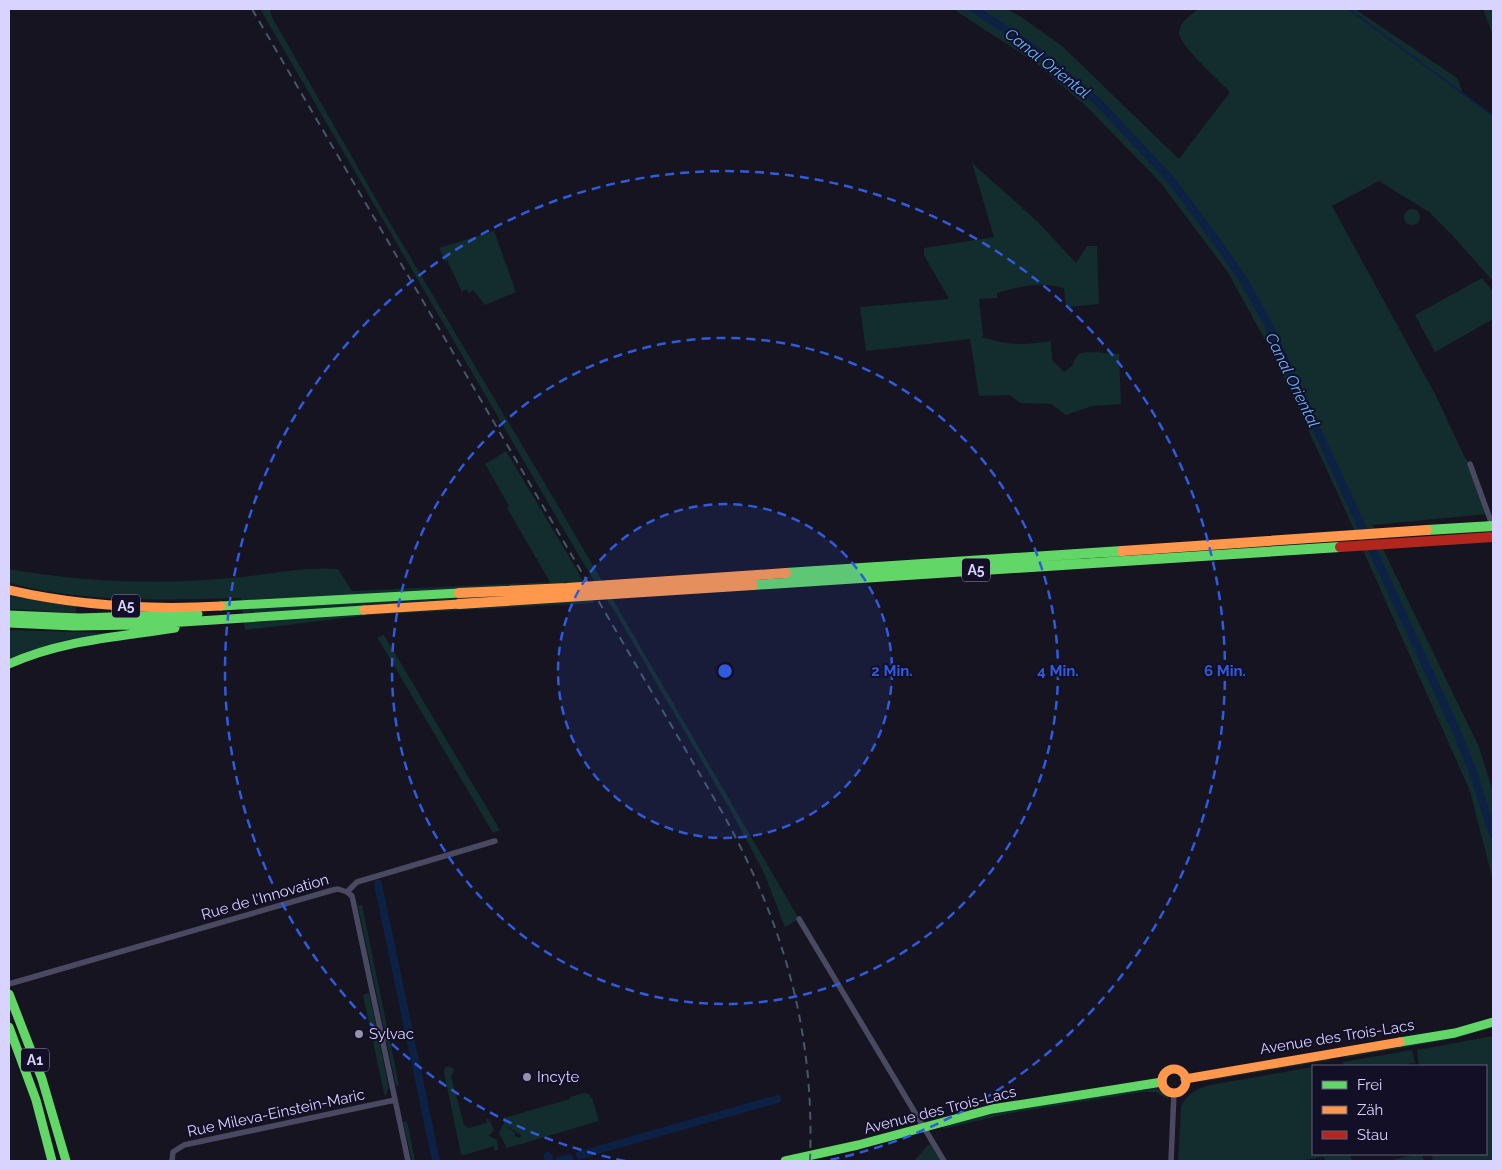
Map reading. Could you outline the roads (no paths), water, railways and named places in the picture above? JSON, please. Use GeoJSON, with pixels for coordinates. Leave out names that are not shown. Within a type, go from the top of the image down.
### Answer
{"type":"FeatureCollection","features":[{"type":"Feature","properties":{"kind":"main road","name":"A5"},"geometry":{"type":"LineString","coordinates":[[9,623],[106,626],[226,620],[245,611],[296,602],[407,594],[503,592],[1493,528]]}},
{"type":"Feature","properties":{"kind":"main road","name":"A5"},"geometry":{"type":"LineString","coordinates":[[9,590],[57,600],[132,606],[245,611],[1493,537]]}},
{"type":"Feature","properties":{"kind":"main road"},"geometry":{"type":"LineString","coordinates":[[9,615],[43,618],[106,618],[245,611]]}},
{"type":"Feature","properties":{"kind":"main road"},"geometry":{"type":"LineString","coordinates":[[9,664],[35,652],[65,644],[226,620]]}},
{"type":"Feature","properties":{"kind":"main road","name":"A1"},"geometry":{"type":"LineString","coordinates":[[9,994],[42,1079],[66,1161]]}},
{"type":"Feature","properties":{"kind":"main road","name":"Avenue des Trois-Lacs"},"geometry":{"type":"LineString","coordinates":[[1185,1079],[1455,1033],[1493,1022]]}},
{"type":"Feature","properties":{"kind":"main road","name":"A1"},"geometry":{"type":"LineString","coordinates":[[9,1027],[36,1100],[51,1161]]}},
{"type":"Feature","properties":{"kind":"main road"},"geometry":{"type":"LineString","coordinates":[[1173,1069],[1182,1073],[1185,1079],[1183,1088],[1174,1092],[1166,1090],[1162,1082],[1165,1073],[1173,1069]]}},
{"type":"Feature","properties":{"kind":"main road","name":"Avenue des Trois-Lacs"},"geometry":{"type":"LineString","coordinates":[[786,1161],[858,1145],[992,1110],[1162,1082]]}},
{"type":"Feature","properties":{"kind":"street"},"geometry":{"type":"LineString","coordinates":[[1470,464],[1493,528]]}},
{"type":"Feature","properties":{"kind":"street","name":"Rue de l'Innovation"},"geometry":{"type":"LineString","coordinates":[[9,984],[333,890],[338,889],[348,892],[357,882],[495,841]]}},
{"type":"Feature","properties":{"kind":"street"},"geometry":{"type":"LineString","coordinates":[[348,892],[352,896],[408,1161]]}},
{"type":"Feature","properties":{"kind":"street"},"geometry":{"type":"LineString","coordinates":[[799,919],[944,1161]]}},
{"type":"Feature","properties":{"kind":"street"},"geometry":{"type":"LineString","coordinates":[[1171,1161],[1174,1092]]}},
{"type":"Feature","properties":{"kind":"street","name":"Rue Mileva-Einstein-Maric"},"geometry":{"type":"LineString","coordinates":[[172,1161],[173,1152],[184,1145],[395,1100]]}},
{"type":"Feature","properties":{"kind":"waterway","name":"Canal Oriental"},"geometry":{"type":"LineString","coordinates":[[974,9],[1032,47],[1097,101],[1172,181],[1246,284],[1267,322],[1455,728],[1473,772],[1493,834]]}},
{"type":"Feature","properties":{"kind":"waterway"},"geometry":{"type":"LineString","coordinates":[[1349,9],[1493,116]]}},
{"type":"Feature","properties":{"kind":"waterway"},"geometry":{"type":"LineString","coordinates":[[378,884],[436,1161]]}},
{"type":"Feature","properties":{"kind":"waterway"},"geometry":{"type":"LineString","coordinates":[[580,1155],[777,1099]]}},
{"type":"Feature","properties":{"kind":"waterway"},"geometry":{"type":"LineString","coordinates":[[548,1156],[549,1161]]}},
{"type":"Feature","properties":{"kind":"waterway"},"geometry":{"type":"LineString","coordinates":[[559,1161],[569,1158]]}},
{"type":"Feature","properties":{"kind":"railway"},"geometry":{"type":"LineString","coordinates":[[252,9],[722,812],[744,854],[763,896],[778,938],[791,980],[801,1023],[807,1068],[810,1114],[810,1161]]}},
{"type":"Feature","properties":{"kind":"place","name":"Sylvac"},"geometry":{"type":"Point","coordinates":[359,1034]}},
{"type":"Feature","properties":{"kind":"place","name":"Incyte"},"geometry":{"type":"Point","coordinates":[527,1077]}}]}
